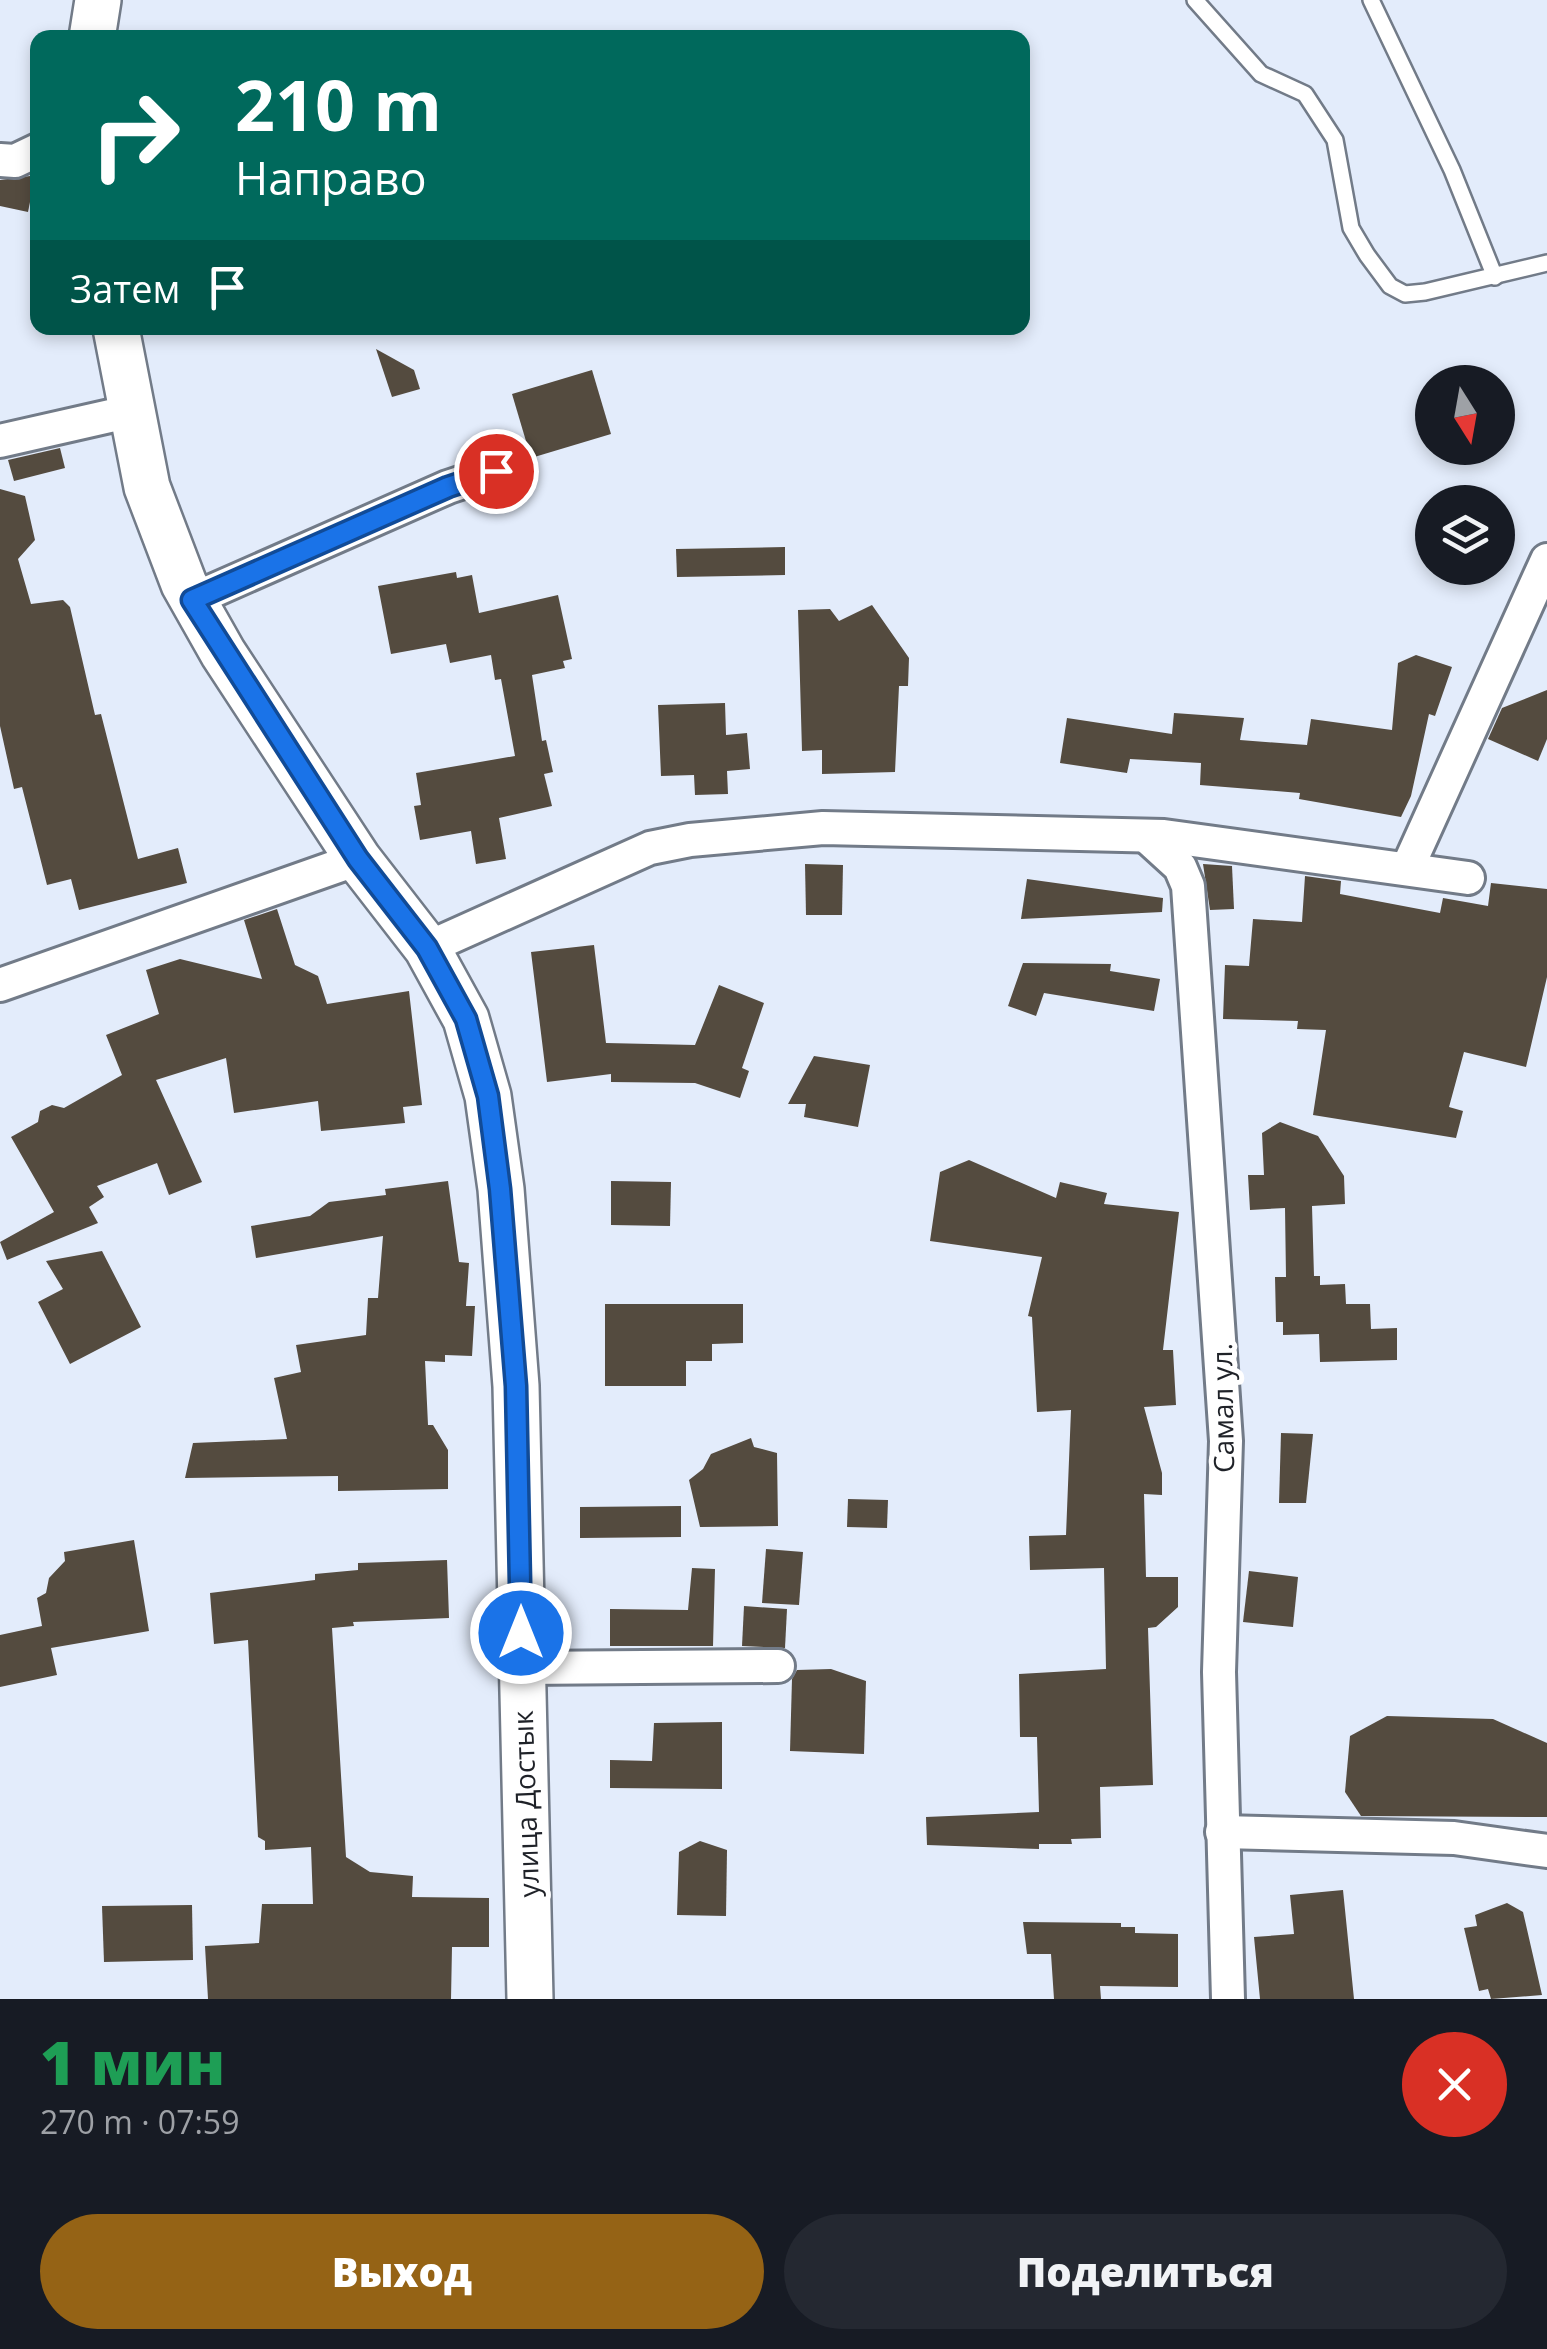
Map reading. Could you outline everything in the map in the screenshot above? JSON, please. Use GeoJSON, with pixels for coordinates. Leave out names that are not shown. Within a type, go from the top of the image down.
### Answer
{"type":"FeatureCollection","features":[{"type":"Feature","properties":{"kind":"main road"},"geometry":{"type":"LineString","coordinates":[[93,30],[98,0]]}},
{"type":"Feature","properties":{"kind":"main road","name":"улица Достык"},"geometry":{"type":"LineString","coordinates":[[117,335],[147,487],[192,600],[358,859],[427,948],[466,1019],[488,1096],[500,1189],[516,1386],[530,1999]]}},
{"type":"Feature","properties":{"kind":"street"},"geometry":{"type":"LineString","coordinates":[[0,160],[14,161],[30,154]]}},
{"type":"Feature","properties":{"kind":"street"},"geometry":{"type":"LineString","coordinates":[[0,440],[132,411]]}},
{"type":"Feature","properties":{"kind":"street"},"geometry":{"type":"LineString","coordinates":[[192,600],[448,487],[496,471]]}},
{"type":"Feature","properties":{"kind":"street"},"geometry":{"type":"LineString","coordinates":[[1408,869],[1547,560]]}},
{"type":"Feature","properties":{"kind":"street"},"geometry":{"type":"LineString","coordinates":[[427,948],[650,848],[690,840],[822,828],[1146,836],[1468,878]]}},
{"type":"Feature","properties":{"kind":"street","name":"Самал ул."},"geometry":{"type":"LineString","coordinates":[[1146,836],[1180,867],[1188,886],[1226,1441],[1219,1672],[1228,1999]]}},
{"type":"Feature","properties":{"kind":"street"},"geometry":{"type":"LineString","coordinates":[[0,985],[358,859]]}},
{"type":"Feature","properties":{"kind":"street"},"geometry":{"type":"LineString","coordinates":[[521,1668],[778,1666]]}},
{"type":"Feature","properties":{"kind":"street"},"geometry":{"type":"LineString","coordinates":[[1222,1832],[1454,1838],[1547,1851]]}},
{"type":"Feature","properties":{"kind":"lane"},"geometry":{"type":"LineString","coordinates":[[1194,0],[1260,74],[1305,94],[1335,140],[1351,228],[1390,286],[1404,294],[1425,292],[1547,263]]}},
{"type":"Feature","properties":{"kind":"lane"},"geometry":{"type":"LineString","coordinates":[[1371,0],[1452,170],[1495,277]]}},
{"type":"Feature","properties":{"kind":"building"},"geometry":{"type":"Polygon","coordinates":[[[30,176],[28,212],[0,206],[0,180],[30,176]]]}},
{"type":"Feature","properties":{"kind":"building"},"geometry":{"type":"Polygon","coordinates":[[[376,349],[414,370],[420,389],[392,397],[376,349]]]}},
{"type":"Feature","properties":{"kind":"building"},"geometry":{"type":"Polygon","coordinates":[[[592,370],[611,434],[531,458],[512,394],[592,370]]]}},
{"type":"Feature","properties":{"kind":"building"},"geometry":{"type":"Polygon","coordinates":[[[60,448],[65,468],[14,481],[8,460],[60,448]]]}},
{"type":"Feature","properties":{"kind":"building"},"geometry":{"type":"Polygon","coordinates":[[[0,489],[25,496],[35,540],[18,559],[31,604],[63,600],[70,607],[95,715],[101,714],[138,859],[178,848],[187,883],[79,910],[71,879],[47,885],[22,787],[14,789],[0,726],[0,489]]]}},
{"type":"Feature","properties":{"kind":"building"},"geometry":{"type":"Polygon","coordinates":[[[785,547],[785,575],[677,577],[676,549],[785,547]]]}},
{"type":"Feature","properties":{"kind":"building"},"geometry":{"type":"Polygon","coordinates":[[[456,572],[457,578],[472,575],[479,613],[558,595],[572,659],[563,661],[565,668],[532,675],[542,741],[546,740],[553,772],[544,774],[552,806],[499,818],[506,859],[476,864],[471,831],[420,840],[414,806],[421,805],[416,773],[515,756],[501,679],[495,680],[491,655],[450,663],[446,644],[391,654],[378,586],[456,572]]]}},
{"type":"Feature","properties":{"kind":"building"},"geometry":{"type":"Polygon","coordinates":[[[872,605],[909,658],[908,686],[899,686],[895,772],[822,774],[822,750],[802,751],[798,610],[830,609],[839,621],[872,605]]]}},
{"type":"Feature","properties":{"kind":"building"},"geometry":{"type":"Polygon","coordinates":[[[1416,655],[1452,667],[1435,716],[1429,714],[1411,796],[1401,817],[1299,799],[1300,793],[1200,785],[1201,763],[1130,759],[1127,773],[1060,763],[1067,718],[1172,734],[1174,713],[1244,718],[1240,740],[1307,745],[1311,719],[1392,730],[1398,663],[1416,655]]]}},
{"type":"Feature","properties":{"kind":"building"},"geometry":{"type":"Polygon","coordinates":[[[1547,690],[1547,739],[1538,761],[1488,739],[1502,708],[1547,690]]]}},
{"type":"Feature","properties":{"kind":"building"},"geometry":{"type":"Polygon","coordinates":[[[725,703],[726,735],[747,733],[750,769],[727,771],[728,794],[695,795],[694,775],[661,776],[658,705],[725,703]]]}},
{"type":"Feature","properties":{"kind":"building"},"geometry":{"type":"Polygon","coordinates":[[[805,864],[843,865],[842,915],[806,915],[805,864]]]}},
{"type":"Feature","properties":{"kind":"building"},"geometry":{"type":"Polygon","coordinates":[[[1203,864],[1232,866],[1234,909],[1210,910],[1203,864]]]}},
{"type":"Feature","properties":{"kind":"building"},"geometry":{"type":"Polygon","coordinates":[[[1305,876],[1341,881],[1340,894],[1440,913],[1443,898],[1488,906],[1491,883],[1547,889],[1547,977],[1526,1067],[1464,1052],[1449,1107],[1463,1111],[1456,1138],[1313,1115],[1326,1030],[1297,1029],[1298,1021],[1223,1019],[1225,965],[1249,966],[1253,919],[1302,922],[1305,876]]]}},
{"type":"Feature","properties":{"kind":"building"},"geometry":{"type":"Polygon","coordinates":[[[1027,879],[1163,898],[1162,912],[1021,919],[1027,879]]]}},
{"type":"Feature","properties":{"kind":"building"},"geometry":{"type":"Polygon","coordinates":[[[277,909],[295,965],[318,976],[327,1004],[409,991],[422,1105],[403,1107],[405,1123],[321,1131],[318,1101],[234,1113],[226,1058],[156,1080],[202,1182],[169,1195],[157,1163],[97,1186],[104,1197],[89,1207],[98,1223],[7,1260],[0,1242],[54,1212],[11,1137],[38,1122],[40,1111],[52,1105],[64,1108],[122,1075],[106,1035],[159,1014],[146,970],[180,959],[262,979],[244,920],[277,909]]]}},
{"type":"Feature","properties":{"kind":"building"},"geometry":{"type":"Polygon","coordinates":[[[594,945],[606,1043],[695,1045],[719,985],[764,1003],[742,1068],[749,1071],[740,1098],[695,1083],[611,1082],[611,1074],[547,1082],[531,952],[594,945]]]}},
{"type":"Feature","properties":{"kind":"building"},"geometry":{"type":"Polygon","coordinates":[[[1023,963],[1111,964],[1110,971],[1160,979],[1154,1011],[1044,993],[1036,1016],[1008,1006],[1023,963]]]}},
{"type":"Feature","properties":{"kind":"building"},"geometry":{"type":"Polygon","coordinates":[[[814,1056],[870,1065],[858,1127],[804,1117],[806,1104],[788,1104],[814,1056]]]}},
{"type":"Feature","properties":{"kind":"building"},"geometry":{"type":"Polygon","coordinates":[[[1280,1122],[1318,1136],[1344,1176],[1345,1204],[1312,1206],[1314,1276],[1320,1276],[1320,1285],[1345,1284],[1346,1304],[1370,1304],[1371,1329],[1397,1328],[1397,1360],[1320,1362],[1319,1334],[1283,1335],[1283,1322],[1276,1322],[1275,1277],[1286,1277],[1285,1208],[1250,1210],[1248,1175],[1264,1175],[1262,1133],[1280,1122]]]}},
{"type":"Feature","properties":{"kind":"building"},"geometry":{"type":"Polygon","coordinates":[[[969,1160],[1056,1198],[1060,1182],[1107,1193],[1104,1204],[1179,1212],[1163,1350],[1173,1350],[1176,1405],[1144,1407],[1162,1473],[1162,1495],[1144,1494],[1146,1577],[1178,1577],[1178,1607],[1156,1627],[1148,1628],[1153,1785],[1100,1787],[1101,1838],[1071,1839],[1072,1844],[1039,1844],[1039,1849],[927,1845],[926,1817],[1039,1812],[1037,1737],[1020,1737],[1019,1674],[1106,1669],[1104,1568],[1030,1570],[1029,1536],[1066,1535],[1071,1410],[1037,1412],[1032,1317],[1028,1316],[1042,1257],[930,1241],[940,1172],[969,1160]]]}},
{"type":"Feature","properties":{"kind":"building"},"geometry":{"type":"Polygon","coordinates":[[[448,1181],[459,1262],[469,1263],[466,1306],[475,1306],[472,1356],[445,1355],[445,1362],[425,1361],[428,1425],[433,1425],[448,1450],[448,1489],[338,1491],[338,1476],[185,1478],[193,1443],[287,1439],[274,1378],[301,1372],[296,1345],[366,1335],[368,1298],[378,1298],[383,1236],[256,1258],[251,1226],[310,1216],[329,1202],[386,1195],[385,1189],[448,1181]]]}},
{"type":"Feature","properties":{"kind":"building"},"geometry":{"type":"Polygon","coordinates":[[[611,1181],[671,1182],[670,1226],[611,1225],[611,1181]]]}},
{"type":"Feature","properties":{"kind":"building"},"geometry":{"type":"Polygon","coordinates":[[[102,1251],[141,1327],[70,1364],[38,1302],[63,1289],[46,1261],[102,1251]]]}},
{"type":"Feature","properties":{"kind":"building"},"geometry":{"type":"Polygon","coordinates":[[[605,1304],[743,1304],[743,1343],[712,1344],[712,1361],[686,1361],[686,1386],[605,1386],[605,1304]]]}},
{"type":"Feature","properties":{"kind":"building"},"geometry":{"type":"Polygon","coordinates":[[[1281,1433],[1313,1434],[1306,1503],[1279,1503],[1281,1433]]]}},
{"type":"Feature","properties":{"kind":"building"},"geometry":{"type":"Polygon","coordinates":[[[751,1438],[754,1447],[777,1453],[778,1526],[700,1527],[689,1480],[703,1469],[711,1454],[751,1438]]]}},
{"type":"Feature","properties":{"kind":"building"},"geometry":{"type":"Polygon","coordinates":[[[848,1499],[888,1500],[887,1528],[847,1527],[848,1499]]]}},
{"type":"Feature","properties":{"kind":"building"},"geometry":{"type":"Polygon","coordinates":[[[681,1506],[681,1537],[580,1538],[580,1507],[681,1506]]]}},
{"type":"Feature","properties":{"kind":"building"},"geometry":{"type":"Polygon","coordinates":[[[134,1540],[149,1631],[51,1648],[57,1675],[0,1687],[0,1635],[42,1626],[37,1598],[46,1593],[49,1578],[65,1561],[64,1552],[134,1540]]]}},
{"type":"Feature","properties":{"kind":"building"},"geometry":{"type":"Polygon","coordinates":[[[766,1549],[803,1552],[799,1605],[762,1603],[766,1549]]]}},
{"type":"Feature","properties":{"kind":"building"},"geometry":{"type":"Polygon","coordinates":[[[447,1560],[449,1618],[353,1622],[354,1626],[332,1628],[346,1857],[370,1872],[413,1876],[412,1897],[489,1898],[489,1947],[452,1947],[451,1999],[208,1999],[205,1946],[259,1943],[262,1904],[313,1904],[311,1847],[265,1850],[265,1841],[258,1837],[248,1640],[214,1644],[210,1593],[315,1580],[315,1574],[358,1570],[358,1563],[447,1560]]]}},
{"type":"Feature","properties":{"kind":"building"},"geometry":{"type":"Polygon","coordinates":[[[692,1568],[715,1569],[713,1646],[610,1646],[610,1609],[688,1610],[692,1568]]]}},
{"type":"Feature","properties":{"kind":"building"},"geometry":{"type":"Polygon","coordinates":[[[1249,1571],[1298,1577],[1293,1627],[1243,1622],[1249,1571]]]}},
{"type":"Feature","properties":{"kind":"building"},"geometry":{"type":"Polygon","coordinates":[[[744,1606],[787,1609],[785,1648],[742,1646],[744,1606]]]}},
{"type":"Feature","properties":{"kind":"building"},"geometry":{"type":"Polygon","coordinates":[[[831,1669],[866,1681],[864,1754],[790,1751],[792,1679],[797,1670],[831,1669]]]}},
{"type":"Feature","properties":{"kind":"building"},"geometry":{"type":"Polygon","coordinates":[[[1387,1716],[1493,1719],[1547,1743],[1547,1817],[1361,1816],[1345,1792],[1350,1736],[1387,1716]]]}},
{"type":"Feature","properties":{"kind":"building"},"geometry":{"type":"Polygon","coordinates":[[[722,1722],[722,1789],[610,1788],[610,1760],[652,1761],[654,1723],[722,1722]]]}},
{"type":"Feature","properties":{"kind":"building"},"geometry":{"type":"Polygon","coordinates":[[[700,1841],[727,1850],[726,1916],[677,1915],[679,1852],[700,1841]]]}},
{"type":"Feature","properties":{"kind":"building"},"geometry":{"type":"Polygon","coordinates":[[[1343,1890],[1354,1999],[1260,1999],[1254,1937],[1294,1934],[1290,1895],[1343,1890]]]}},
{"type":"Feature","properties":{"kind":"building"},"geometry":{"type":"Polygon","coordinates":[[[1507,1903],[1523,1912],[1542,1995],[1491,1999],[1488,1989],[1479,1991],[1464,1928],[1477,1926],[1475,1915],[1507,1903]]]}},
{"type":"Feature","properties":{"kind":"building"},"geometry":{"type":"Polygon","coordinates":[[[192,1905],[193,1960],[104,1962],[102,1906],[192,1905]]]}},
{"type":"Feature","properties":{"kind":"building"},"geometry":{"type":"Polygon","coordinates":[[[1023,1922],[1121,1923],[1121,1927],[1135,1927],[1135,1933],[1178,1934],[1178,1987],[1100,1986],[1101,1999],[1054,1999],[1051,1954],[1027,1954],[1023,1922]]]}},
{"type":"Feature","properties":{"kind":"route"},"geometry":{"type":"LineString","coordinates":[[496,471],[448,487],[192,600],[222,653],[358,859],[427,948],[466,1019],[488,1096],[500,1189],[516,1386],[521,1633]]}}]}
